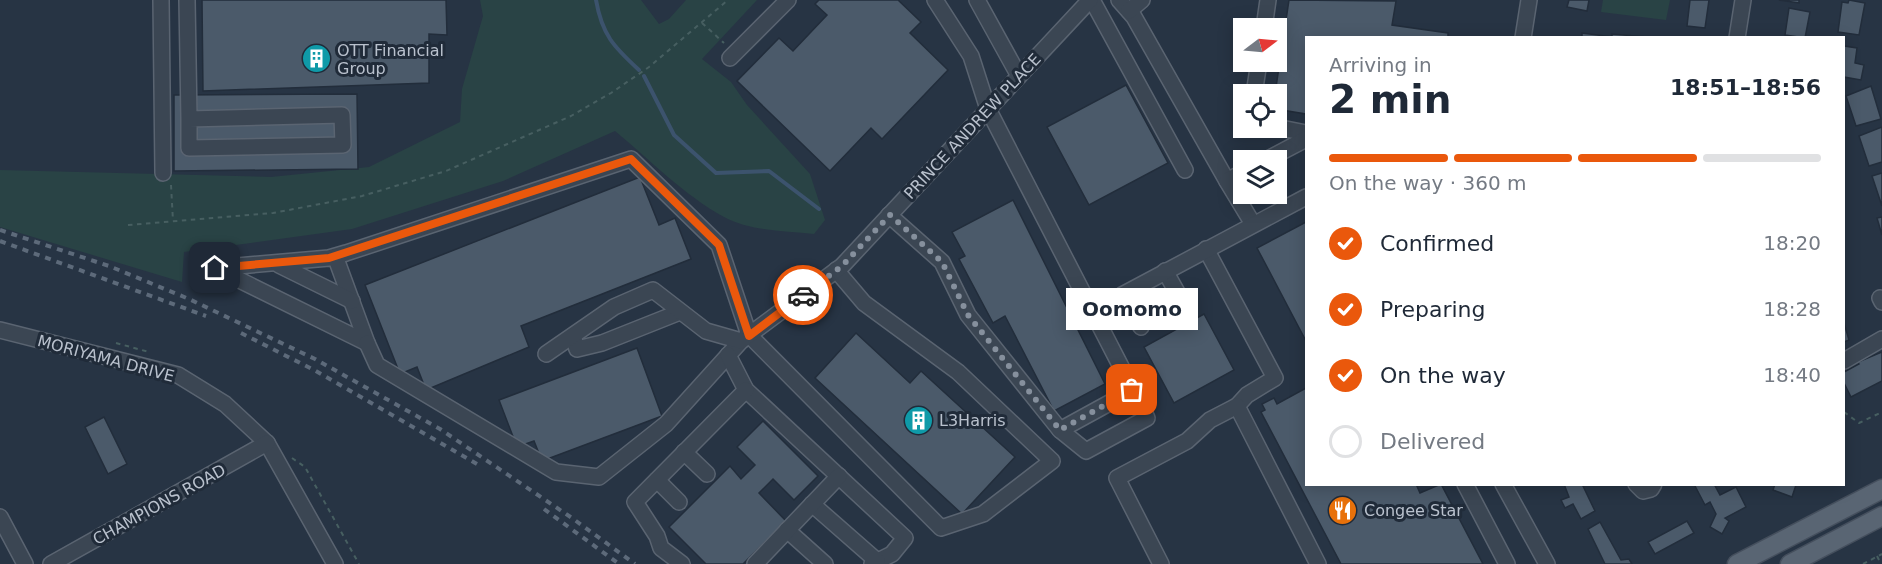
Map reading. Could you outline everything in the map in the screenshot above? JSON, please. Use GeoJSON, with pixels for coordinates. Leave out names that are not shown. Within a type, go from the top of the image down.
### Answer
{"type":"FeatureCollection","features":[{"type":"Feature","properties":{"kind":"main road"},"geometry":{"type":"LineString","coordinates":[[1737,564],[1882,489]]}},
{"type":"Feature","properties":{"kind":"main road"},"geometry":{"type":"LineString","coordinates":[[1790,564],[1882,516]]}},
{"type":"Feature","properties":{"kind":"street"},"geometry":{"type":"LineString","coordinates":[[160,0],[163,173]]}},
{"type":"Feature","properties":{"kind":"street"},"geometry":{"type":"LineString","coordinates":[[187,0],[189,148],[343,145],[342,115],[189,119]]}},
{"type":"Feature","properties":{"kind":"street"},"geometry":{"type":"LineString","coordinates":[[732,56],[788,0]]}},
{"type":"Feature","properties":{"kind":"street"},"geometry":{"type":"LineString","coordinates":[[890,215],[942,262],[968,315],[1060,430],[1086,451],[1147,418],[988,109],[971,56],[935,0]]}},
{"type":"Feature","properties":{"kind":"street"},"geometry":{"type":"LineString","coordinates":[[977,0],[1019,76]]}},
{"type":"Feature","properties":{"kind":"street"},"geometry":{"type":"LineString","coordinates":[[1091,0],[1185,170]]}},
{"type":"Feature","properties":{"kind":"street","name":"PRINCE ANDREW PLACE"},"geometry":{"type":"LineString","coordinates":[[335,256],[377,365],[556,472],[599,477],[666,424],[745,338],[836,270],[1091,0]]}},
{"type":"Feature","properties":{"kind":"street"},"geometry":{"type":"LineString","coordinates":[[1142,0],[1124,6],[1253,224]]}},
{"type":"Feature","properties":{"kind":"street"},"geometry":{"type":"LineString","coordinates":[[1265,18],[1268,0]]}},
{"type":"Feature","properties":{"kind":"street"},"geometry":{"type":"LineString","coordinates":[[1523,36],[1529,0]]}},
{"type":"Feature","properties":{"kind":"street"},"geometry":{"type":"LineString","coordinates":[[1737,36],[1743,0]]}},
{"type":"Feature","properties":{"kind":"street"},"geometry":{"type":"LineString","coordinates":[[1287,129],[1305,133]]}},
{"type":"Feature","properties":{"kind":"street"},"geometry":{"type":"LineString","coordinates":[[1285,150],[1305,140]]}},
{"type":"Feature","properties":{"kind":"street"},"geometry":{"type":"LineString","coordinates":[[367,343],[215,268],[279,264],[335,256],[631,159],[719,245],[745,338],[941,528],[983,514],[1052,461],[958,372],[864,303],[836,270]]}},
{"type":"Feature","properties":{"kind":"street"},"geometry":{"type":"LineString","coordinates":[[1227,181],[1233,178]]}},
{"type":"Feature","properties":{"kind":"street"},"geometry":{"type":"LineString","coordinates":[[1141,327],[1122,295],[1305,197]]}},
{"type":"Feature","properties":{"kind":"street"},"geometry":{"type":"LineString","coordinates":[[1161,564],[1117,478],[1186,441],[1210,420],[1237,406],[1246,395],[1275,378],[1206,249]]}},
{"type":"Feature","properties":{"kind":"street"},"geometry":{"type":"LineString","coordinates":[[279,264],[352,301]]}},
{"type":"Feature","properties":{"kind":"street"},"geometry":{"type":"LineString","coordinates":[[1165,272],[1183,303]]}},
{"type":"Feature","properties":{"kind":"street"},"geometry":{"type":"LineString","coordinates":[[546,354],[614,307],[652,290],[706,332],[745,338]]}},
{"type":"Feature","properties":{"kind":"street"},"geometry":{"type":"LineString","coordinates":[[573,336],[577,349],[602,343],[680,312]]}},
{"type":"Feature","properties":{"kind":"street","name":"MORIYAMA DRIVE"},"geometry":{"type":"LineString","coordinates":[[0,330],[177,375],[225,404],[267,443],[335,564]]}},
{"type":"Feature","properties":{"kind":"street"},"geometry":{"type":"LineString","coordinates":[[1845,360],[1882,339]]}},
{"type":"Feature","properties":{"kind":"street"},"geometry":{"type":"LineString","coordinates":[[728,355],[746,390],[905,538],[892,554],[874,563],[812,504]]}},
{"type":"Feature","properties":{"kind":"street"},"geometry":{"type":"LineString","coordinates":[[682,564],[661,548],[657,536],[635,502],[746,390]]}},
{"type":"Feature","properties":{"kind":"street"},"geometry":{"type":"LineString","coordinates":[[1060,430],[1132,390]]}},
{"type":"Feature","properties":{"kind":"street"},"geometry":{"type":"LineString","coordinates":[[1237,406],[1318,564]]}},
{"type":"Feature","properties":{"kind":"street","name":"CHAMPIONS ROAD"},"geometry":{"type":"LineString","coordinates":[[51,564],[267,443]]}},
{"type":"Feature","properties":{"kind":"street"},"geometry":{"type":"LineString","coordinates":[[684,452],[707,474]]}},
{"type":"Feature","properties":{"kind":"street"},"geometry":{"type":"LineString","coordinates":[[764,561],[787,530],[839,476]]}},
{"type":"Feature","properties":{"kind":"street"},"geometry":{"type":"LineString","coordinates":[[657,480],[679,502]]}},
{"type":"Feature","properties":{"kind":"street"},"geometry":{"type":"LineString","coordinates":[[1466,486],[1507,564]]}},
{"type":"Feature","properties":{"kind":"street"},"geometry":{"type":"LineString","coordinates":[[1504,486],[1547,564]]}},
{"type":"Feature","properties":{"kind":"street"},"geometry":{"type":"LineString","coordinates":[[1638,486],[1643,491],[1651,489],[1653,486]]}},
{"type":"Feature","properties":{"kind":"street"},"geometry":{"type":"LineString","coordinates":[[0,517],[25,564]]}},
{"type":"Feature","properties":{"kind":"street"},"geometry":{"type":"LineString","coordinates":[[787,530],[825,564]]}},
{"type":"Feature","properties":{"kind":"path"},"geometry":{"type":"LineString","coordinates":[[128,225],[261,215],[330,203],[446,171],[571,116],[601,99],[649,67],[728,0]]}},
{"type":"Feature","properties":{"kind":"path"},"geometry":{"type":"LineString","coordinates":[[702,23],[732,56]]}},
{"type":"Feature","properties":{"kind":"path"},"geometry":{"type":"LineString","coordinates":[[172,192],[173,222]]}},
{"type":"Feature","properties":{"kind":"path"},"geometry":{"type":"LineString","coordinates":[[1845,413],[1859,423],[1882,412]]}},
{"type":"Feature","properties":{"kind":"path"},"geometry":{"type":"LineString","coordinates":[[1863,564],[1882,554]]}},
{"type":"Feature","properties":{"kind":"path"},"geometry":{"type":"LineString","coordinates":[[1877,556],[1881,564]]}},
{"type":"Feature","properties":{"kind":"green space"},"geometry":{"type":"Polygon","coordinates":[[[480,0],[641,0],[659,24],[669,19],[686,0],[757,0],[702,59],[731,82],[747,105],[810,174],[825,220],[814,234],[768,230],[734,222],[695,198],[615,131],[503,181],[352,229],[184,252],[182,282],[0,227],[0,170],[271,177],[369,167],[460,122],[462,89],[483,16],[480,0]]]}},
{"type":"Feature","properties":{"kind":"green space"},"geometry":{"type":"Polygon","coordinates":[[[1603,0],[1670,0],[1666,20],[1601,12],[1603,0]]]}},
{"type":"Feature","properties":{"kind":"building","name":"OTT Financial Group"},"geometry":{"type":"Polygon","coordinates":[[[202,0],[446,0],[447,35],[429,34],[429,83],[203,91],[202,0]]]}},
{"type":"Feature","properties":{"kind":"building"},"geometry":{"type":"Polygon","coordinates":[[[819,0],[898,0],[921,22],[910,33],[948,70],[882,139],[871,128],[830,171],[737,81],[779,38],[793,51],[827,15],[815,4],[819,0]]]}},
{"type":"Feature","properties":{"kind":"building"},"geometry":{"type":"Polygon","coordinates":[[[1289,0],[1396,1],[1392,25],[1448,33],[1448,36],[1305,36],[1305,114],[1287,111],[1287,84],[1276,84],[1278,72],[1287,72],[1286,18],[1289,0]]]}},
{"type":"Feature","properties":{"kind":"building"},"geometry":{"type":"Polygon","coordinates":[[[1569,0],[1589,0],[1587,11],[1567,7],[1569,0]]]}},
{"type":"Feature","properties":{"kind":"building"},"geometry":{"type":"Polygon","coordinates":[[[1690,0],[1709,0],[1705,28],[1687,26],[1690,0]]]}},
{"type":"Feature","properties":{"kind":"building"},"geometry":{"type":"Polygon","coordinates":[[[1779,0],[1799,0],[1799,3],[1779,0]]]}},
{"type":"Feature","properties":{"kind":"building"},"geometry":{"type":"Polygon","coordinates":[[[1849,0],[1865,3],[1859,35],[1838,32],[1842,2],[1848,3],[1849,0]]]}},
{"type":"Feature","properties":{"kind":"building"},"geometry":{"type":"Polygon","coordinates":[[[1789,8],[1810,12],[1805,36],[1785,35],[1789,8]]]}},
{"type":"Feature","properties":{"kind":"building"},"geometry":{"type":"Polygon","coordinates":[[[1582,33],[1604,36],[1582,36],[1582,33]]]}},
{"type":"Feature","properties":{"kind":"building"},"geometry":{"type":"Polygon","coordinates":[[[1612,34],[1635,36],[1612,36],[1612,34]]]}},
{"type":"Feature","properties":{"kind":"building"},"geometry":{"type":"Polygon","coordinates":[[[1845,46],[1857,48],[1855,63],[1864,65],[1861,80],[1845,77],[1845,46]]]}},
{"type":"Feature","properties":{"kind":"building"},"geometry":{"type":"Polygon","coordinates":[[[1126,85],[1168,163],[1089,205],[1047,127],[1126,85]]]}},
{"type":"Feature","properties":{"kind":"building"},"geometry":{"type":"Polygon","coordinates":[[[1871,86],[1881,119],[1856,126],[1846,96],[1871,86]]]}},
{"type":"Feature","properties":{"kind":"building"},"geometry":{"type":"Polygon","coordinates":[[[357,94],[358,169],[174,171],[174,95],[357,94]]]}},
{"type":"Feature","properties":{"kind":"building"},"geometry":{"type":"Polygon","coordinates":[[[1882,127],[1882,162],[1869,166],[1859,136],[1882,127]]]}},
{"type":"Feature","properties":{"kind":"building"},"geometry":{"type":"Polygon","coordinates":[[[1882,173],[1882,206],[1872,176],[1882,173]]]}},
{"type":"Feature","properties":{"kind":"building"},"geometry":{"type":"Polygon","coordinates":[[[640,177],[659,225],[675,218],[691,259],[521,326],[529,347],[426,390],[417,367],[400,374],[365,285],[640,177]]]}},
{"type":"Feature","properties":{"kind":"building"},"geometry":{"type":"Polygon","coordinates":[[[1013,200],[1105,384],[1054,411],[1005,316],[993,323],[959,259],[965,256],[952,232],[1013,200]]]}},
{"type":"Feature","properties":{"kind":"building"},"geometry":{"type":"Polygon","coordinates":[[[1882,217],[1882,235],[1877,218],[1882,217]]]}},
{"type":"Feature","properties":{"kind":"building"},"geometry":{"type":"Polygon","coordinates":[[[1305,223],[1305,339],[1257,248],[1305,223]]]}},
{"type":"Feature","properties":{"kind":"building"},"geometry":{"type":"Polygon","coordinates":[[[1204,314],[1234,370],[1174,403],[1144,347],[1204,314]]]}},
{"type":"Feature","properties":{"kind":"building"},"geometry":{"type":"Polygon","coordinates":[[[1845,326],[1849,340],[1845,342],[1845,326]]]}},
{"type":"Feature","properties":{"kind":"building","name":"L3Harris"},"geometry":{"type":"Polygon","coordinates":[[[856,333],[910,383],[921,371],[1015,457],[962,514],[815,378],[856,333]]]}},
{"type":"Feature","properties":{"kind":"building"},"geometry":{"type":"Polygon","coordinates":[[[637,348],[662,416],[542,461],[534,441],[517,447],[499,400],[637,348]]]}},
{"type":"Feature","properties":{"kind":"building"},"geometry":{"type":"Polygon","coordinates":[[[1882,352],[1882,381],[1851,397],[1845,385],[1845,371],[1859,364],[1858,362],[1882,352]]]}},
{"type":"Feature","properties":{"kind":"building"},"geometry":{"type":"Polygon","coordinates":[[[1305,389],[1305,486],[1417,486],[1420,493],[1442,486],[1483,564],[1341,564],[1261,412],[1265,410],[1262,404],[1274,398],[1277,404],[1305,389]]]}},
{"type":"Feature","properties":{"kind":"building"},"geometry":{"type":"Polygon","coordinates":[[[104,417],[127,464],[108,474],[85,427],[104,417]]]}},
{"type":"Feature","properties":{"kind":"building"},"geometry":{"type":"Polygon","coordinates":[[[763,421],[818,476],[794,500],[773,479],[759,493],[786,521],[743,564],[706,564],[669,527],[730,466],[741,479],[755,465],[737,447],[763,421]]]}},
{"type":"Feature","properties":{"kind":"building"},"geometry":{"type":"Polygon","coordinates":[[[1565,486],[1583,486],[1595,511],[1581,519],[1573,504],[1565,508],[1561,500],[1569,497],[1565,486]]]}},
{"type":"Feature","properties":{"kind":"building"},"geometry":{"type":"Polygon","coordinates":[[[1695,486],[1715,486],[1720,495],[1736,487],[1746,507],[1725,518],[1729,521],[1722,534],[1710,527],[1716,514],[1710,502],[1705,505],[1695,486]]]}},
{"type":"Feature","properties":{"kind":"building"},"geometry":{"type":"Polygon","coordinates":[[[1774,486],[1796,486],[1792,497],[1773,490],[1774,486]]]}},
{"type":"Feature","properties":{"kind":"building"},"geometry":{"type":"Polygon","coordinates":[[[1687,521],[1694,533],[1655,554],[1648,542],[1687,521]]]}},
{"type":"Feature","properties":{"kind":"building"},"geometry":{"type":"Polygon","coordinates":[[[1600,522],[1621,560],[1629,559],[1632,564],[1605,564],[1588,529],[1600,522]]]}},
{"type":"Feature","properties":{"kind":"waterway"},"geometry":{"type":"LineString","coordinates":[[596,0],[610,40],[639,70]]}},
{"type":"Feature","properties":{"kind":"waterway"},"geometry":{"type":"LineString","coordinates":[[644,76],[674,135],[716,173],[769,171],[819,209]]}},
{"type":"Feature","properties":{"kind":"railway"},"geometry":{"type":"LineString","coordinates":[[0,230],[109,266],[189,299],[315,359],[440,429],[572,518],[635,564]]}},
{"type":"Feature","properties":{"kind":"railway"},"geometry":{"type":"LineString","coordinates":[[0,241],[206,316]]}},
{"type":"Feature","properties":{"kind":"railway"},"geometry":{"type":"LineString","coordinates":[[241,333],[314,370],[482,467]]}},
{"type":"Feature","properties":{"kind":"railway"},"geometry":{"type":"LineString","coordinates":[[544,509],[619,564]]}},
{"type":"Feature","properties":{"kind":"way so far"},"geometry":{"type":"LineString","coordinates":[[803,295],[842,266],[890,215],[942,262],[968,315],[1060,430],[1132,390]]}},
{"type":"Feature","properties":{"kind":"place","name":"OTT Financial Group"},"geometry":{"type":"Point","coordinates":[316,59]}},
{"type":"Feature","properties":{"kind":"place","name":"Oomomo"},"geometry":{"type":"Point","coordinates":[1132,390]}},
{"type":"Feature","properties":{"kind":"place","name":"L3Harris"},"geometry":{"type":"Point","coordinates":[918,420]}},
{"type":"Feature","properties":{"kind":"place","name":"Congee Star"},"geometry":{"type":"Point","coordinates":[1343,510]}},
{"type":"Feature","properties":{"kind":"route"},"geometry":{"type":"LineString","coordinates":[[215,268],[329,258],[631,159],[719,245],[749,336],[803,295]]}}]}
